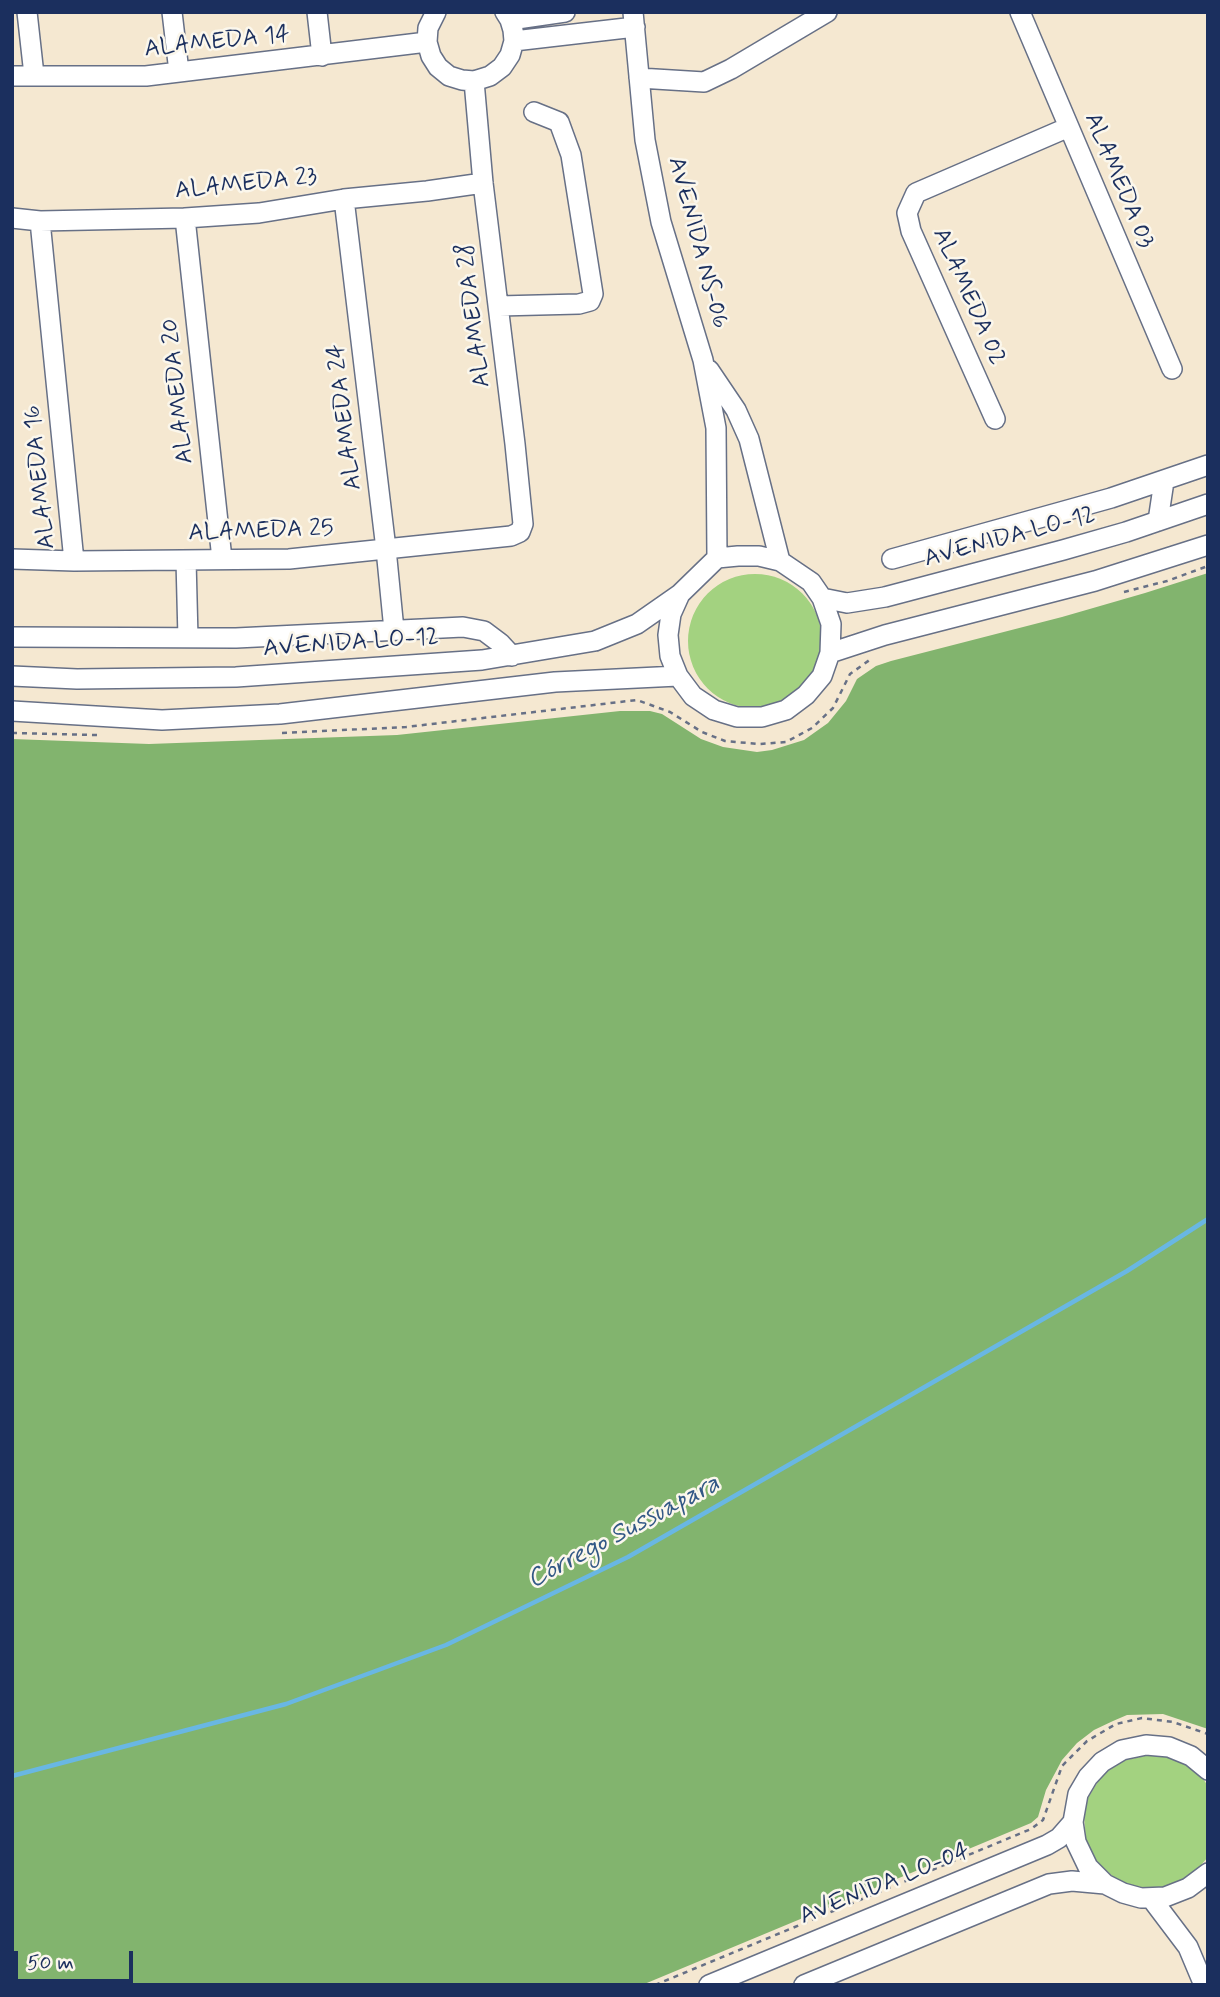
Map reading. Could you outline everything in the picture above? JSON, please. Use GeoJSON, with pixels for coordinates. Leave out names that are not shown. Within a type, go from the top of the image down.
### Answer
{"type":"FeatureCollection","features":[{"type":"Feature","properties":{"kind":"street"},"geometry":{"type":"LineString","coordinates":[[27,12],[34,75]]}},
{"type":"Feature","properties":{"kind":"street"},"geometry":{"type":"LineString","coordinates":[[172,12],[179,72]]}},
{"type":"Feature","properties":{"kind":"street"},"geometry":{"type":"LineString","coordinates":[[317,12],[322,56]]}},
{"type":"Feature","properties":{"kind":"street"},"geometry":{"type":"LineString","coordinates":[[436,12],[428,28],[427,42],[431,56],[438,67],[449,76],[474,81],[490,76],[502,67],[510,55],[514,41],[508,16],[565,12]]}},
{"type":"Feature","properties":{"kind":"street"},"geometry":{"type":"LineString","coordinates":[[639,78],[704,82],[827,12]]}},
{"type":"Feature","properties":{"kind":"street","name":"ALAMEDA 03"},"geometry":{"type":"LineString","coordinates":[[1020,12],[1172,369]]}},
{"type":"Feature","properties":{"kind":"street"},"geometry":{"type":"LineString","coordinates":[[514,41],[634,20]]}},
{"type":"Feature","properties":{"kind":"street","name":"AVENIDA NS-06"},"geometry":{"type":"LineString","coordinates":[[634,20],[645,140],[661,222],[703,360],[716,428],[717,558]]}},
{"type":"Feature","properties":{"kind":"street","name":"ALAMEDA 14"},"geometry":{"type":"LineString","coordinates":[[12,76],[146,76],[427,42]]}},
{"type":"Feature","properties":{"kind":"street","name":"ALAMEDA 28"},"geometry":{"type":"LineString","coordinates":[[474,81],[523,524],[520,532],[511,536]]}},
{"type":"Feature","properties":{"kind":"street"},"geometry":{"type":"LineString","coordinates":[[499,306],[579,304],[590,301],[593,294],[571,155],[558,122],[534,112]]}},
{"type":"Feature","properties":{"kind":"street","name":"ALAMEDA 02"},"geometry":{"type":"LineString","coordinates":[[995,419],[911,231],[907,213],[916,193],[1069,127]]}},
{"type":"Feature","properties":{"kind":"street","name":"ALAMEDA 23"},"geometry":{"type":"LineString","coordinates":[[12,218],[40,221],[259,214],[344,198],[484,183]]}},
{"type":"Feature","properties":{"kind":"street","name":"ALAMEDA 24"},"geometry":{"type":"LineString","coordinates":[[344,198],[387,549],[394,630]]}},
{"type":"Feature","properties":{"kind":"street","name":"ALAMEDA 20"},"geometry":{"type":"LineString","coordinates":[[186,218],[222,559]]}},
{"type":"Feature","properties":{"kind":"street","name":"ALAMEDA 16"},"geometry":{"type":"LineString","coordinates":[[40,221],[74,561]]}},
{"type":"Feature","properties":{"kind":"street","name":"AVENIDA NS-06"},"geometry":{"type":"LineString","coordinates":[[703,360],[736,410],[749,439],[780,561]]}},
{"type":"Feature","properties":{"kind":"street"},"geometry":{"type":"LineString","coordinates":[[892,559],[1039,519],[1208,466]]}},
{"type":"Feature","properties":{"kind":"street"},"geometry":{"type":"LineString","coordinates":[[1188,472],[1208,503]]}},
{"type":"Feature","properties":{"kind":"street"},"geometry":{"type":"LineString","coordinates":[[1158,521],[1164,481]]}},
{"type":"Feature","properties":{"kind":"street","name":"AVENIDA LO-12"},"geometry":{"type":"LineString","coordinates":[[822,597],[847,603],[885,597],[1063,550],[1208,503]]}},
{"type":"Feature","properties":{"kind":"street","name":"ALAMEDA 25"},"geometry":{"type":"LineString","coordinates":[[12,559],[289,559],[511,536]]}},
{"type":"Feature","properties":{"kind":"street"},"geometry":{"type":"LineString","coordinates":[[830,653],[885,635],[1095,581],[1208,545]]}},
{"type":"Feature","properties":{"kind":"street"},"geometry":{"type":"LineString","coordinates":[[759,556],[780,561],[811,582],[822,597],[831,624],[830,653],[822,676],[806,695],[786,710],[762,717],[737,718],[713,710],[693,696],[678,676],[670,656],[668,635],[671,614],[680,594],[717,558],[759,556]]}},
{"type":"Feature","properties":{"kind":"street"},"geometry":{"type":"LineString","coordinates":[[186,560],[188,638]]}},
{"type":"Feature","properties":{"kind":"street","name":"AVENIDA LO-12"},"geometry":{"type":"LineString","coordinates":[[12,676],[77,679],[236,677],[482,660],[595,641],[637,624],[680,594]]}},
{"type":"Feature","properties":{"kind":"street"},"geometry":{"type":"LineString","coordinates":[[12,637],[236,638],[463,627],[484,631],[512,656]]}},
{"type":"Feature","properties":{"kind":"street"},"geometry":{"type":"LineString","coordinates":[[12,711],[162,720],[280,714],[555,682],[678,676]]}},
{"type":"Feature","properties":{"kind":"street"},"geometry":{"type":"LineString","coordinates":[[1205,1765],[1182,1751],[1164,1746],[1146,1745],[1119,1751],[1102,1762],[1083,1783],[1073,1822],[1076,1842],[1090,1870],[1105,1884],[1127,1895],[1166,1897],[1180,1893],[1208,1874]]}},
{"type":"Feature","properties":{"kind":"street","name":"AVENIDA LO-04"},"geometry":{"type":"LineString","coordinates":[[709,1985],[1047,1845],[1059,1838],[1073,1822]]}},
{"type":"Feature","properties":{"kind":"street"},"geometry":{"type":"LineString","coordinates":[[804,1985],[1049,1884],[1068,1881],[1105,1884]]}},
{"type":"Feature","properties":{"kind":"street"},"geometry":{"type":"LineString","coordinates":[[1151,1898],[1188,1947],[1203,1985]]}},
{"type":"Feature","properties":{"kind":"path"},"geometry":{"type":"LineString","coordinates":[[655,1985],[1031,1829],[1043,1820],[1062,1766],[1087,1741],[1116,1724],[1142,1718],[1173,1722],[1208,1734]]}},
{"type":"Feature","properties":{"kind":"green space"},"geometry":{"type":"Polygon","coordinates":[[[1208,573],[1208,1729],[1163,1714],[1127,1715],[1113,1721],[1094,1730],[1077,1743],[1062,1760],[1046,1790],[1038,1817],[1031,1823],[642,1985],[12,1985],[12,739],[149,744],[397,735],[620,711],[650,711],[662,714],[701,739],[723,747],[757,752],[772,750],[804,740],[828,723],[846,701],[857,679],[876,666],[1062,617],[1208,573]]]}},
{"type":"Feature","properties":{"kind":"green space"},"geometry":{"type":"Polygon","coordinates":[[[755,574],[781,579],[803,593],[817,615],[822,641],[817,667],[803,689],[781,703],[755,708],[729,703],[707,689],[693,667],[688,641],[693,615],[707,593],[729,579],[755,574]]]}},
{"type":"Feature","properties":{"kind":"green space"},"geometry":{"type":"Polygon","coordinates":[[[1161,1755],[1180,1761],[1201,1776],[1208,1786],[1208,1857],[1184,1880],[1163,1887],[1147,1888],[1117,1880],[1099,1864],[1086,1840],[1084,1816],[1088,1798],[1102,1775],[1122,1761],[1161,1755]]]}},
{"type":"Feature","properties":{"kind":"waterway","name":"Córrego Sussuapara"},"geometry":{"type":"LineString","coordinates":[[12,1776],[286,1704],[446,1645],[628,1557],[1127,1271],[1208,1219]]}}]}
